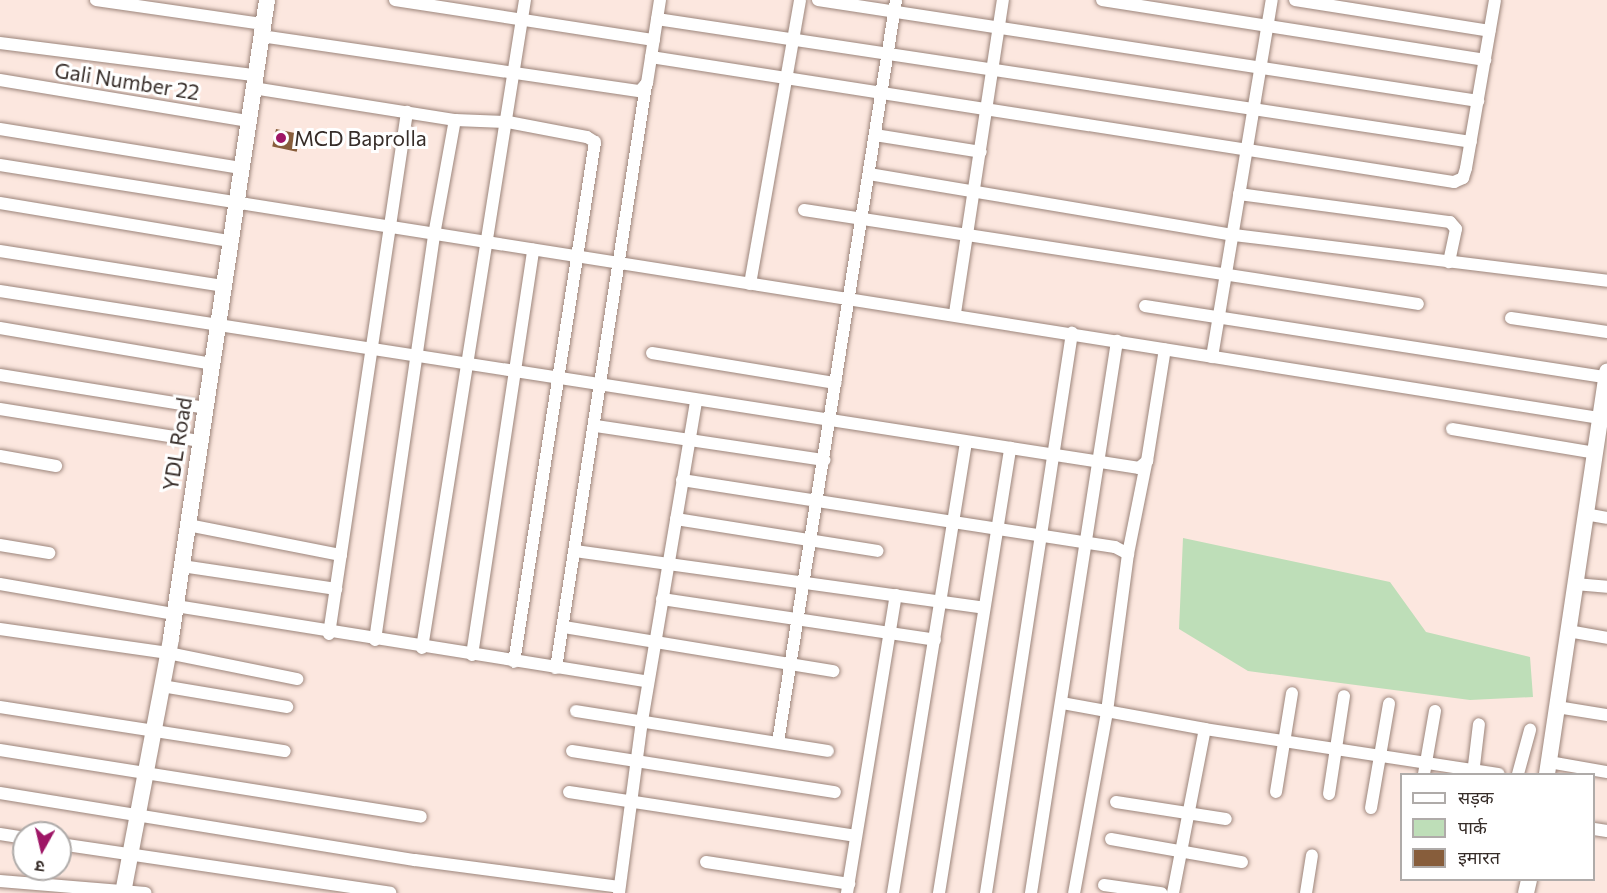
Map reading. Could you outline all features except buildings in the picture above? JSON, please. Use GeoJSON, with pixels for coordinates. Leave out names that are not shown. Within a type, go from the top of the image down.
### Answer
{"type":"FeatureCollection","features":[{"type":"Feature","properties":{"kind":"street"},"geometry":{"type":"LineString","coordinates":[[96,0],[632,91],[640,91],[646,85]]}},
{"type":"Feature","properties":{"kind":"street","name":"YDL Road"},"geometry":{"type":"LineString","coordinates":[[123,891],[175,610],[267,0]]}},
{"type":"Feature","properties":{"kind":"street"},"geometry":{"type":"LineString","coordinates":[[395,0],[654,40]]}},
{"type":"Feature","properties":{"kind":"street"},"geometry":{"type":"LineString","coordinates":[[422,648],[484,243],[508,122],[525,0]]}},
{"type":"Feature","properties":{"kind":"street"},"geometry":{"type":"LineString","coordinates":[[556,669],[596,426],[660,0]]}},
{"type":"Feature","properties":{"kind":"street"},"geometry":{"type":"LineString","coordinates":[[750,284],[800,0]]}},
{"type":"Feature","properties":{"kind":"street"},"geometry":{"type":"LineString","coordinates":[[818,0],[895,6],[999,28],[1478,101]]}},
{"type":"Feature","properties":{"kind":"street"},"geometry":{"type":"LineString","coordinates":[[955,313],[988,112],[1003,0]]}},
{"type":"Feature","properties":{"kind":"street"},"geometry":{"type":"LineString","coordinates":[[1102,0],[1485,60]]}},
{"type":"Feature","properties":{"kind":"street"},"geometry":{"type":"LineString","coordinates":[[1212,357],[1228,276],[1239,194],[1272,0]]}},
{"type":"Feature","properties":{"kind":"street"},"geometry":{"type":"LineString","coordinates":[[1295,0],[1490,31]]}},
{"type":"Feature","properties":{"kind":"street"},"geometry":{"type":"LineString","coordinates":[[651,57],[988,112],[1247,149],[1454,182],[1463,178],[1495,0]]}},
{"type":"Feature","properties":{"kind":"street"},"geometry":{"type":"LineString","coordinates":[[778,742],[895,6]]}},
{"type":"Feature","properties":{"kind":"street"},"geometry":{"type":"LineString","coordinates":[[657,19],[888,52],[1470,142]]}},
{"type":"Feature","properties":{"kind":"street"},"geometry":{"type":"LineString","coordinates":[[0,43],[254,81],[455,120],[508,122],[587,137],[595,142],[556,379],[514,662]]}},
{"type":"Feature","properties":{"kind":"street","name":"Gali Number 22"},"geometry":{"type":"LineString","coordinates":[[0,80],[249,121]]}},
{"type":"Feature","properties":{"kind":"street"},"geometry":{"type":"LineString","coordinates":[[329,634],[407,112]]}},
{"type":"Feature","properties":{"kind":"street"},"geometry":{"type":"LineString","coordinates":[[375,640],[419,358],[434,235],[455,120]]}},
{"type":"Feature","properties":{"kind":"street"},"geometry":{"type":"LineString","coordinates":[[0,129],[241,168]]}},
{"type":"Feature","properties":{"kind":"street"},"geometry":{"type":"LineString","coordinates":[[875,135],[981,152]]}},
{"type":"Feature","properties":{"kind":"street"},"geometry":{"type":"LineString","coordinates":[[0,165],[236,205],[955,313],[1212,357],[1600,418]]}},
{"type":"Feature","properties":{"kind":"street"},"geometry":{"type":"LineString","coordinates":[[869,174],[1234,236],[1607,281]]}},
{"type":"Feature","properties":{"kind":"street"},"geometry":{"type":"LineString","coordinates":[[1239,194],[1450,222],[1456,230],[1449,262]]}},
{"type":"Feature","properties":{"kind":"street"},"geometry":{"type":"LineString","coordinates":[[0,204],[231,241]]}},
{"type":"Feature","properties":{"kind":"street"},"geometry":{"type":"LineString","coordinates":[[804,210],[862,217],[1418,304]]}},
{"type":"Feature","properties":{"kind":"street"},"geometry":{"type":"LineString","coordinates":[[472,656],[533,250]]}},
{"type":"Feature","properties":{"kind":"street"},"geometry":{"type":"LineString","coordinates":[[0,251],[224,286]]}},
{"type":"Feature","properties":{"kind":"street"},"geometry":{"type":"LineString","coordinates":[[0,291],[218,323],[419,358],[966,442],[1139,468],[1146,464]]}},
{"type":"Feature","properties":{"kind":"street"},"geometry":{"type":"LineString","coordinates":[[1145,306],[1220,319],[1606,374],[1548,768],[1607,772]]}},
{"type":"Feature","properties":{"kind":"street"},"geometry":{"type":"LineString","coordinates":[[1511,318],[1607,332]]}},
{"type":"Feature","properties":{"kind":"street"},"geometry":{"type":"LineString","coordinates":[[0,328],[212,364]]}},
{"type":"Feature","properties":{"kind":"street"},"geometry":{"type":"LineString","coordinates":[[986,893],[1039,536],[1056,455],[1072,333]]}},
{"type":"Feature","properties":{"kind":"street"},"geometry":{"type":"LineString","coordinates":[[1031,893],[1117,341]]}},
{"type":"Feature","properties":{"kind":"street"},"geometry":{"type":"LineString","coordinates":[[1074,893],[1107,712],[1128,554],[1165,349]]}},
{"type":"Feature","properties":{"kind":"street"},"geometry":{"type":"LineString","coordinates":[[652,353],[836,383]]}},
{"type":"Feature","properties":{"kind":"street"},"geometry":{"type":"LineString","coordinates":[[0,375],[205,408]]}},
{"type":"Feature","properties":{"kind":"street"},"geometry":{"type":"LineString","coordinates":[[0,793],[415,860],[619,890],[648,682],[696,400]]}},
{"type":"Feature","properties":{"kind":"street"},"geometry":{"type":"LineString","coordinates":[[0,409],[200,441]]}},
{"type":"Feature","properties":{"kind":"street"},"geometry":{"type":"LineString","coordinates":[[596,426],[824,460]]}},
{"type":"Feature","properties":{"kind":"street"},"geometry":{"type":"LineString","coordinates":[[1452,429],[1594,453]]}},
{"type":"Feature","properties":{"kind":"street"},"geometry":{"type":"LineString","coordinates":[[893,893],[966,442]]}},
{"type":"Feature","properties":{"kind":"street"},"geometry":{"type":"LineString","coordinates":[[939,893],[1010,448]]}},
{"type":"Feature","properties":{"kind":"street"},"geometry":{"type":"LineString","coordinates":[[0,456],[56,466]]}},
{"type":"Feature","properties":{"kind":"street"},"geometry":{"type":"LineString","coordinates":[[682,480],[1086,542],[1115,547],[1128,554]]}},
{"type":"Feature","properties":{"kind":"street"},"geometry":{"type":"LineString","coordinates":[[1585,514],[1607,518]]}},
{"type":"Feature","properties":{"kind":"street"},"geometry":{"type":"LineString","coordinates":[[676,519],[877,551]]}},
{"type":"Feature","properties":{"kind":"street"},"geometry":{"type":"LineString","coordinates":[[188,525],[340,555]]}},
{"type":"Feature","properties":{"kind":"street"},"geometry":{"type":"LineString","coordinates":[[0,546],[49,553]]}},
{"type":"Feature","properties":{"kind":"street"},"geometry":{"type":"LineString","coordinates":[[575,551],[669,562],[984,608]]}},
{"type":"Feature","properties":{"kind":"street"},"geometry":{"type":"LineString","coordinates":[[182,566],[336,589]]}},
{"type":"Feature","properties":{"kind":"street"},"geometry":{"type":"LineString","coordinates":[[0,584],[648,682]]}},
{"type":"Feature","properties":{"kind":"street"},"geometry":{"type":"LineString","coordinates":[[1575,584],[1607,587]]}},
{"type":"Feature","properties":{"kind":"street"},"geometry":{"type":"LineString","coordinates":[[706,862],[848,888],[896,595]]}},
{"type":"Feature","properties":{"kind":"street"},"geometry":{"type":"LineString","coordinates":[[662,599],[935,640]]}},
{"type":"Feature","properties":{"kind":"street"},"geometry":{"type":"LineString","coordinates":[[564,627],[833,671]]}},
{"type":"Feature","properties":{"kind":"street"},"geometry":{"type":"LineString","coordinates":[[0,629],[168,653],[297,679]]}},
{"type":"Feature","properties":{"kind":"street"},"geometry":{"type":"LineString","coordinates":[[1568,631],[1607,638]]}},
{"type":"Feature","properties":{"kind":"street"},"geometry":{"type":"LineString","coordinates":[[162,686],[287,706]]}},
{"type":"Feature","properties":{"kind":"street"},"geometry":{"type":"LineString","coordinates":[[1276,792],[1292,693]]}},
{"type":"Feature","properties":{"kind":"street"},"geometry":{"type":"LineString","coordinates":[[1329,794],[1334,746],[1344,696]]}},
{"type":"Feature","properties":{"kind":"street"},"geometry":{"type":"LineString","coordinates":[[1062,703],[1205,729],[1382,754],[1425,768],[1473,772],[1479,724]]}},
{"type":"Feature","properties":{"kind":"street"},"geometry":{"type":"LineString","coordinates":[[1371,808],[1389,704]]}},
{"type":"Feature","properties":{"kind":"street"},"geometry":{"type":"LineString","coordinates":[[0,707],[154,728],[285,751]]}},
{"type":"Feature","properties":{"kind":"street"},"geometry":{"type":"LineString","coordinates":[[1557,707],[1607,715]]}},
{"type":"Feature","properties":{"kind":"street"},"geometry":{"type":"LineString","coordinates":[[576,711],[828,751]]}},
{"type":"Feature","properties":{"kind":"street"},"geometry":{"type":"LineString","coordinates":[[1425,768],[1435,711]]}},
{"type":"Feature","properties":{"kind":"street"},"geometry":{"type":"LineString","coordinates":[[1173,893],[1205,729]]}},
{"type":"Feature","properties":{"kind":"street"},"geometry":{"type":"LineString","coordinates":[[1518,773],[1530,730]]}},
{"type":"Feature","properties":{"kind":"street"},"geometry":{"type":"LineString","coordinates":[[0,750],[421,817]]}},
{"type":"Feature","properties":{"kind":"street"},"geometry":{"type":"LineString","coordinates":[[572,751],[835,792]]}},
{"type":"Feature","properties":{"kind":"street"},"geometry":{"type":"LineString","coordinates":[[569,792],[855,836]]}},
{"type":"Feature","properties":{"kind":"street"},"geometry":{"type":"LineString","coordinates":[[1116,802],[1226,819]]}},
{"type":"Feature","properties":{"kind":"street"},"geometry":{"type":"LineString","coordinates":[[1111,839],[1242,862]]}},
{"type":"Feature","properties":{"kind":"street"},"geometry":{"type":"LineString","coordinates":[[72,846],[390,893]]}},
{"type":"Feature","properties":{"kind":"street"},"geometry":{"type":"LineString","coordinates":[[1306,893],[1312,855]]}},
{"type":"Feature","properties":{"kind":"street"},"geometry":{"type":"LineString","coordinates":[[0,881],[146,893]]}},
{"type":"Feature","properties":{"kind":"street"},"geometry":{"type":"LineString","coordinates":[[1104,885],[1161,893]]}},
{"type":"Feature","properties":{"kind":"green space"},"geometry":{"type":"Polygon","coordinates":[[[1183,538],[1390,582],[1426,632],[1530,657],[1533,697],[1470,700],[1248,671],[1179,629],[1183,538]]]}},
{"type":"Feature","properties":{"kind":"place","name":"MCD Baprolla"},"geometry":{"type":"Point","coordinates":[281,138]}}]}
